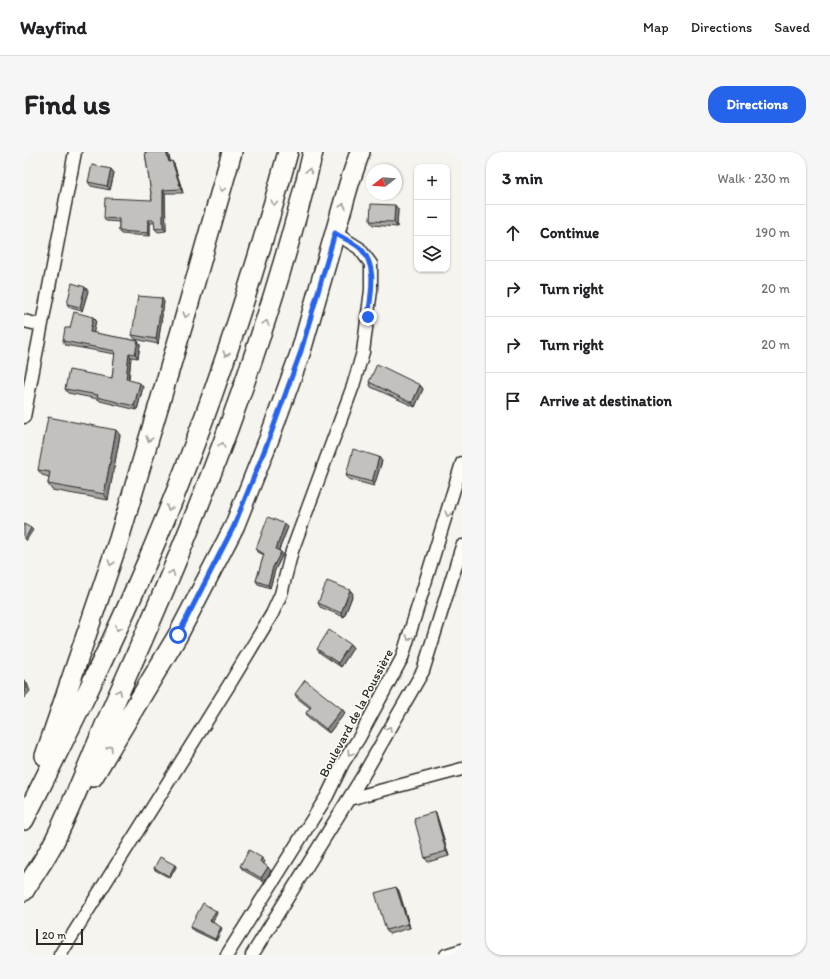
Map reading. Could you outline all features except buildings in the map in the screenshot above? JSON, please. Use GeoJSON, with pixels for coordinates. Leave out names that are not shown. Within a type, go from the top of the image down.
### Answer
{"type":"FeatureCollection","features":[{"type":"Feature","properties":{"kind":"main road"},"geometry":{"type":"LineString","coordinates":[[24,819],[86,698],[137,585],[184,472],[236,328],[268,228],[288,152]]}},
{"type":"Feature","properties":{"kind":"main road"},"geometry":{"type":"LineString","coordinates":[[54,841],[160,602],[209,482],[264,328],[296,220],[313,152]]}},
{"type":"Feature","properties":{"kind":"main road"},"geometry":{"type":"LineString","coordinates":[[24,891],[178,635],[234,526],[269,439],[301,351],[360,152]]}},
{"type":"Feature","properties":{"kind":"main road"},"geometry":{"type":"LineString","coordinates":[[24,819],[119,539],[229,156]]}},
{"type":"Feature","properties":{"kind":"street"},"geometry":{"type":"LineString","coordinates":[[24,417],[74,152]]}},
{"type":"Feature","properties":{"kind":"street"},"geometry":{"type":"LineString","coordinates":[[60,955],[233,678],[272,614],[281,594],[292,551],[353,386],[363,352],[371,290],[371,264],[359,248],[335,233]]}},
{"type":"Feature","properties":{"kind":"street"},"geometry":{"type":"LineString","coordinates":[[24,322],[41,326]]}},
{"type":"Feature","properties":{"kind":"street","name":"Boulevard de la Poussière"},"geometry":{"type":"LineString","coordinates":[[227,955],[327,796],[343,763],[359,738],[402,658],[462,463]]}},
{"type":"Feature","properties":{"kind":"street"},"geometry":{"type":"LineString","coordinates":[[252,955],[348,799],[423,671],[462,546]]}},
{"type":"Feature","properties":{"kind":"street"},"geometry":{"type":"LineString","coordinates":[[348,799],[462,769]]}},
{"type":"Feature","properties":{"kind":"street"},"geometry":{"type":"LineString","coordinates":[[446,955],[462,950]]}},
{"type":"Feature","properties":{"kind":"route"},"geometry":{"type":"LineString","coordinates":[[178,635],[234,526],[269,439],[301,351],[335,233],[359,248],[371,264],[371,290],[368,317]]}}]}
